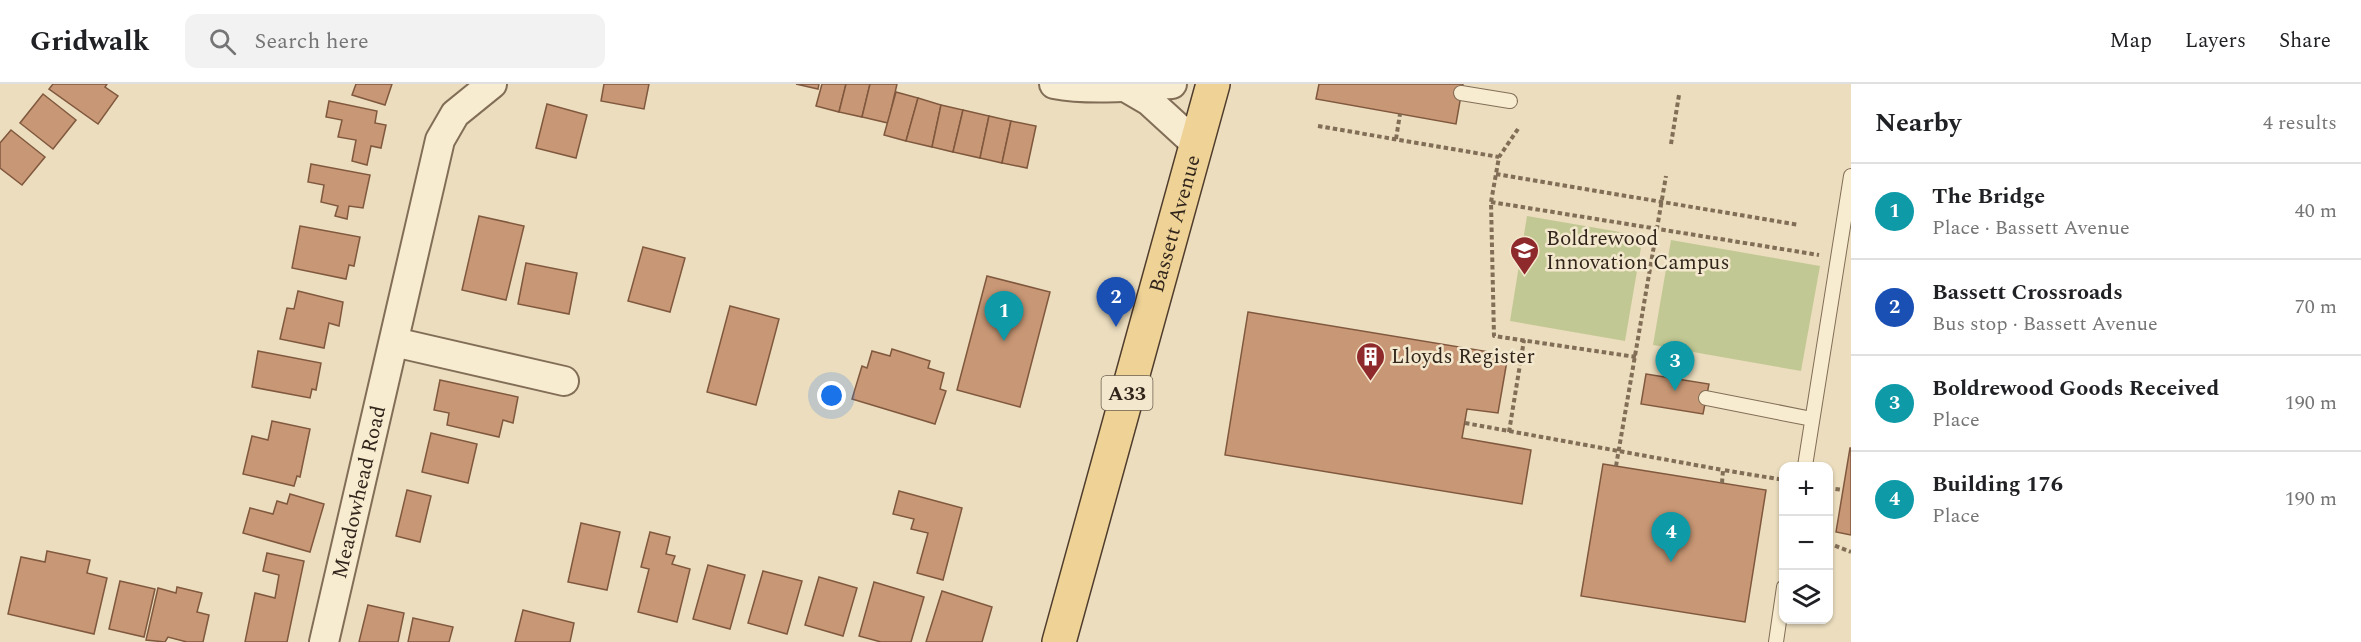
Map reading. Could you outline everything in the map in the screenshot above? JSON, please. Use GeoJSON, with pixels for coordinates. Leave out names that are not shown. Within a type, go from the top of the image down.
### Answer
{"type":"FeatureCollection","features":[{"type":"Feature","properties":{"kind":"main road","name":"Bassett Avenue"},"geometry":{"type":"LineString","coordinates":[[1059,642],[1213,84]]}},
{"type":"Feature","properties":{"kind":"street","name":"Meadowhead Road"},"geometry":{"type":"LineString","coordinates":[[324,642],[440,140],[455,114],[492,84]]}},
{"type":"Feature","properties":{"kind":"street"},"geometry":{"type":"LineString","coordinates":[[1054,84],[1125,87],[1172,84]]}},
{"type":"Feature","properties":{"kind":"street"},"geometry":{"type":"LineString","coordinates":[[1125,87],[1149,101],[1196,144]]}},
{"type":"Feature","properties":{"kind":"street"},"geometry":{"type":"LineString","coordinates":[[394,342],[564,381]]}},
{"type":"Feature","properties":{"kind":"lane"},"geometry":{"type":"LineString","coordinates":[[1461,93],[1510,101]]}},
{"type":"Feature","properties":{"kind":"lane"},"geometry":{"type":"LineString","coordinates":[[1806,462],[1851,176]]}},
{"type":"Feature","properties":{"kind":"lane"},"geometry":{"type":"LineString","coordinates":[[1706,398],[1812,419]]}},
{"type":"Feature","properties":{"kind":"lane"},"geometry":{"type":"LineString","coordinates":[[1776,642],[1779,621]]}},
{"type":"Feature","properties":{"kind":"path"},"geometry":{"type":"LineString","coordinates":[[1671,144],[1678,95]]}},
{"type":"Feature","properties":{"kind":"path"},"geometry":{"type":"LineString","coordinates":[[1396,139],[1400,114]]}},
{"type":"Feature","properties":{"kind":"path"},"geometry":{"type":"LineString","coordinates":[[1318,126],[1499,157]]}},
{"type":"Feature","properties":{"kind":"path"},"geometry":{"type":"LineString","coordinates":[[1518,129],[1499,157],[1491,202],[1494,336],[1636,357]]}},
{"type":"Feature","properties":{"kind":"path"},"geometry":{"type":"LineString","coordinates":[[1496,174],[1799,225]]}},
{"type":"Feature","properties":{"kind":"path"},"geometry":{"type":"LineString","coordinates":[[1616,466],[1659,229],[1666,176]]}},
{"type":"Feature","properties":{"kind":"path"},"geometry":{"type":"LineString","coordinates":[[1491,202],[1822,256]]}},
{"type":"Feature","properties":{"kind":"path"},"geometry":{"type":"LineString","coordinates":[[1509,432],[1524,340]]}},
{"type":"Feature","properties":{"kind":"path"},"geometry":{"type":"LineString","coordinates":[[1465,423],[1619,453],[1779,479]]}},
{"type":"Feature","properties":{"kind":"path"},"geometry":{"type":"LineString","coordinates":[[1722,483],[1723,470]]}},
{"type":"Feature","properties":{"kind":"path"},"geometry":{"type":"LineString","coordinates":[[1833,489],[1843,490]]}},
{"type":"Feature","properties":{"kind":"path"},"geometry":{"type":"LineString","coordinates":[[1833,545],[1851,552]]}},
{"type":"Feature","properties":{"kind":"green space"},"geometry":{"type":"Polygon","coordinates":[[[1527,216],[1643,236],[1625,341],[1510,321],[1527,216]]]}},
{"type":"Feature","properties":{"kind":"green space"},"geometry":{"type":"Polygon","coordinates":[[[1671,240],[1820,266],[1801,371],[1653,345],[1671,240]]]}},
{"type":"Feature","properties":{"kind":"building"},"geometry":{"type":"Polygon","coordinates":[[[53,84],[107,84],[105,87],[118,96],[98,124],[49,89],[53,84]]]}},
{"type":"Feature","properties":{"kind":"building"},"geometry":{"type":"Polygon","coordinates":[[[356,84],[392,84],[385,105],[352,95],[356,84]]]}},
{"type":"Feature","properties":{"kind":"building"},"geometry":{"type":"Polygon","coordinates":[[[604,84],[649,84],[644,109],[601,101],[604,84]]]}},
{"type":"Feature","properties":{"kind":"building"},"geometry":{"type":"Polygon","coordinates":[[[796,84],[819,84],[818,89],[796,84]]]}},
{"type":"Feature","properties":{"kind":"building"},"geometry":{"type":"Polygon","coordinates":[[[822,84],[846,84],[839,112],[816,106],[822,84]]]}},
{"type":"Feature","properties":{"kind":"building"},"geometry":{"type":"Polygon","coordinates":[[[846,84],[870,84],[862,117],[839,112],[846,84]]]}},
{"type":"Feature","properties":{"kind":"building"},"geometry":{"type":"Polygon","coordinates":[[[870,84],[897,84],[888,123],[862,117],[870,84]]]}},
{"type":"Feature","properties":{"kind":"building"},"geometry":{"type":"Polygon","coordinates":[[[1319,84],[1463,84],[1456,124],[1316,99],[1319,84]]]}},
{"type":"Feature","properties":{"kind":"building"},"geometry":{"type":"Polygon","coordinates":[[[896,92],[918,98],[906,141],[884,135],[896,92]]]}},
{"type":"Feature","properties":{"kind":"building"},"geometry":{"type":"Polygon","coordinates":[[[43,94],[76,120],[53,149],[20,123],[43,94]]]}},
{"type":"Feature","properties":{"kind":"building"},"geometry":{"type":"Polygon","coordinates":[[[918,98],[941,105],[932,147],[906,141],[918,98]]]}},
{"type":"Feature","properties":{"kind":"building"},"geometry":{"type":"Polygon","coordinates":[[[329,101],[377,111],[375,123],[386,125],[381,148],[371,146],[367,165],[352,161],[356,140],[338,137],[342,120],[326,117],[329,101]]]}},
{"type":"Feature","properties":{"kind":"building"},"geometry":{"type":"Polygon","coordinates":[[[547,104],[587,115],[576,158],[536,148],[547,104]]]}},
{"type":"Feature","properties":{"kind":"building"},"geometry":{"type":"Polygon","coordinates":[[[941,105],[963,110],[953,152],[932,147],[941,105]]]}},
{"type":"Feature","properties":{"kind":"building"},"geometry":{"type":"Polygon","coordinates":[[[963,110],[989,116],[980,158],[953,152],[963,110]]]}},
{"type":"Feature","properties":{"kind":"building"},"geometry":{"type":"Polygon","coordinates":[[[989,116],[1011,121],[1002,163],[980,158],[989,116]]]}},
{"type":"Feature","properties":{"kind":"building"},"geometry":{"type":"Polygon","coordinates":[[[1011,121],[1036,126],[1027,168],[1002,163],[1011,121]]]}},
{"type":"Feature","properties":{"kind":"building"},"geometry":{"type":"Polygon","coordinates":[[[11,130],[45,157],[22,185],[0,168],[0,143],[11,130]]]}},
{"type":"Feature","properties":{"kind":"building"},"geometry":{"type":"Polygon","coordinates":[[[311,164],[370,175],[363,208],[349,206],[347,219],[335,216],[338,206],[321,202],[324,185],[308,182],[311,164]]]}},
{"type":"Feature","properties":{"kind":"building"},"geometry":{"type":"Polygon","coordinates":[[[479,216],[524,226],[506,300],[462,290],[479,216]]]}},
{"type":"Feature","properties":{"kind":"building"},"geometry":{"type":"Polygon","coordinates":[[[300,226],[360,237],[354,266],[349,265],[346,279],[292,268],[300,226]]]}},
{"type":"Feature","properties":{"kind":"building"},"geometry":{"type":"Polygon","coordinates":[[[643,247],[685,258],[670,312],[628,301],[643,247]]]}},
{"type":"Feature","properties":{"kind":"building"},"geometry":{"type":"Polygon","coordinates":[[[526,263],[577,273],[569,314],[518,304],[526,263]]]}},
{"type":"Feature","properties":{"kind":"building"},"geometry":{"type":"Polygon","coordinates":[[[987,276],[1050,292],[1020,407],[957,390],[987,276]]]}},
{"type":"Feature","properties":{"kind":"building"},"geometry":{"type":"Polygon","coordinates":[[[298,291],[343,302],[339,326],[329,323],[324,348],[280,339],[287,308],[294,309],[298,291]]]}},
{"type":"Feature","properties":{"kind":"building"},"geometry":{"type":"Polygon","coordinates":[[[730,306],[779,319],[756,405],[707,392],[730,306]]]}},
{"type":"Feature","properties":{"kind":"building","name":"Lloyds Register"},"geometry":{"type":"Polygon","coordinates":[[[1248,312],[1508,355],[1498,413],[1467,409],[1462,438],[1531,450],[1522,504],[1225,455],[1248,312]]]}},
{"type":"Feature","properties":{"kind":"building"},"geometry":{"type":"Polygon","coordinates":[[[892,349],[930,361],[928,368],[944,373],[940,389],[946,391],[935,424],[852,399],[862,366],[867,368],[872,351],[890,356],[892,349]]]}},
{"type":"Feature","properties":{"kind":"building"},"geometry":{"type":"Polygon","coordinates":[[[258,351],[321,363],[316,390],[312,389],[310,398],[252,387],[258,351]]]}},
{"type":"Feature","properties":{"kind":"building"},"geometry":{"type":"Polygon","coordinates":[[[1646,374],[1709,384],[1703,414],[1641,404],[1646,374]]]}},
{"type":"Feature","properties":{"kind":"building"},"geometry":{"type":"Polygon","coordinates":[[[440,380],[518,397],[513,423],[503,420],[499,437],[447,425],[449,413],[434,410],[440,380]]]}},
{"type":"Feature","properties":{"kind":"building"},"geometry":{"type":"Polygon","coordinates":[[[272,421],[310,429],[300,477],[297,476],[294,486],[243,474],[252,436],[268,440],[272,421]]]}},
{"type":"Feature","properties":{"kind":"building"},"geometry":{"type":"Polygon","coordinates":[[[431,433],[477,444],[468,483],[422,472],[431,433]]]}},
{"type":"Feature","properties":{"kind":"building"},"geometry":{"type":"Polygon","coordinates":[[[1851,448],[1851,535],[1836,532],[1851,448]]]}},
{"type":"Feature","properties":{"kind":"building"},"geometry":{"type":"Polygon","coordinates":[[[1603,464],[1766,490],[1745,622],[1581,596],[1603,464]]]}},
{"type":"Feature","properties":{"kind":"building"},"geometry":{"type":"Polygon","coordinates":[[[407,490],[431,496],[420,542],[396,536],[407,490]]]}},
{"type":"Feature","properties":{"kind":"building"},"geometry":{"type":"Polygon","coordinates":[[[899,491],[962,508],[943,580],[917,573],[928,533],[911,529],[914,519],[893,514],[899,491]]]}},
{"type":"Feature","properties":{"kind":"building"},"geometry":{"type":"Polygon","coordinates":[[[290,494],[324,504],[310,552],[243,533],[250,508],[273,514],[277,501],[287,504],[290,494]]]}},
{"type":"Feature","properties":{"kind":"building"},"geometry":{"type":"Polygon","coordinates":[[[581,523],[620,532],[607,590],[568,582],[581,523]]]}},
{"type":"Feature","properties":{"kind":"building"},"geometry":{"type":"Polygon","coordinates":[[[650,532],[670,537],[666,554],[675,556],[672,564],[690,569],[677,622],[638,612],[649,569],[641,567],[650,532]]]}},
{"type":"Feature","properties":{"kind":"building"},"geometry":{"type":"Polygon","coordinates":[[[47,551],[90,560],[87,573],[107,578],[94,634],[8,614],[21,557],[45,562],[47,551]]]}},
{"type":"Feature","properties":{"kind":"building"},"geometry":{"type":"Polygon","coordinates":[[[267,553],[304,561],[287,642],[245,642],[255,593],[275,598],[279,575],[263,571],[267,553]]]}},
{"type":"Feature","properties":{"kind":"building"},"geometry":{"type":"Polygon","coordinates":[[[708,565],[745,575],[730,629],[693,619],[708,565]]]}},
{"type":"Feature","properties":{"kind":"building"},"geometry":{"type":"Polygon","coordinates":[[[763,571],[802,581],[787,634],[748,623],[763,571]]]}},
{"type":"Feature","properties":{"kind":"building"},"geometry":{"type":"Polygon","coordinates":[[[819,577],[857,588],[843,636],[805,625],[819,577]]]}},
{"type":"Feature","properties":{"kind":"building"},"geometry":{"type":"Polygon","coordinates":[[[120,581],[155,589],[144,637],[109,629],[120,581]]]}},
{"type":"Feature","properties":{"kind":"building"},"geometry":{"type":"Polygon","coordinates":[[[874,582],[924,597],[911,642],[881,642],[859,636],[874,582]]]}},
{"type":"Feature","properties":{"kind":"building"},"geometry":{"type":"Polygon","coordinates":[[[177,587],[202,593],[197,612],[209,615],[203,642],[187,642],[168,637],[165,642],[146,640],[158,588],[176,593],[177,587]]]}},
{"type":"Feature","properties":{"kind":"building"},"geometry":{"type":"Polygon","coordinates":[[[942,591],[992,607],[982,642],[926,642],[942,591]]]}},
{"type":"Feature","properties":{"kind":"building"},"geometry":{"type":"Polygon","coordinates":[[[368,605],[404,613],[398,642],[359,642],[368,605]]]}},
{"type":"Feature","properties":{"kind":"building"},"geometry":{"type":"Polygon","coordinates":[[[523,610],[574,623],[570,642],[515,642],[523,610]]]}},
{"type":"Feature","properties":{"kind":"building"},"geometry":{"type":"Polygon","coordinates":[[[413,618],[453,627],[449,642],[408,642],[413,618]]]}},
{"type":"Feature","properties":{"kind":"place","name":"Boldrewood Innovation Campus"},"geometry":{"type":"Point","coordinates":[1525,276]}},
{"type":"Feature","properties":{"kind":"place","name":"Bassett Crossroads"},"geometry":{"type":"Point","coordinates":[1116,327]}},
{"type":"Feature","properties":{"kind":"place","name":"The Bridge"},"geometry":{"type":"Point","coordinates":[1004,341]}},
{"type":"Feature","properties":{"kind":"place","name":"Lloyds Register"},"geometry":{"type":"Point","coordinates":[1370,382]}},
{"type":"Feature","properties":{"kind":"place","name":"Boldrewood Goods Received"},"geometry":{"type":"Point","coordinates":[1675,391]}},
{"type":"Feature","properties":{"kind":"place","name":"Building 176"},"geometry":{"type":"Point","coordinates":[1671,562]}}]}
